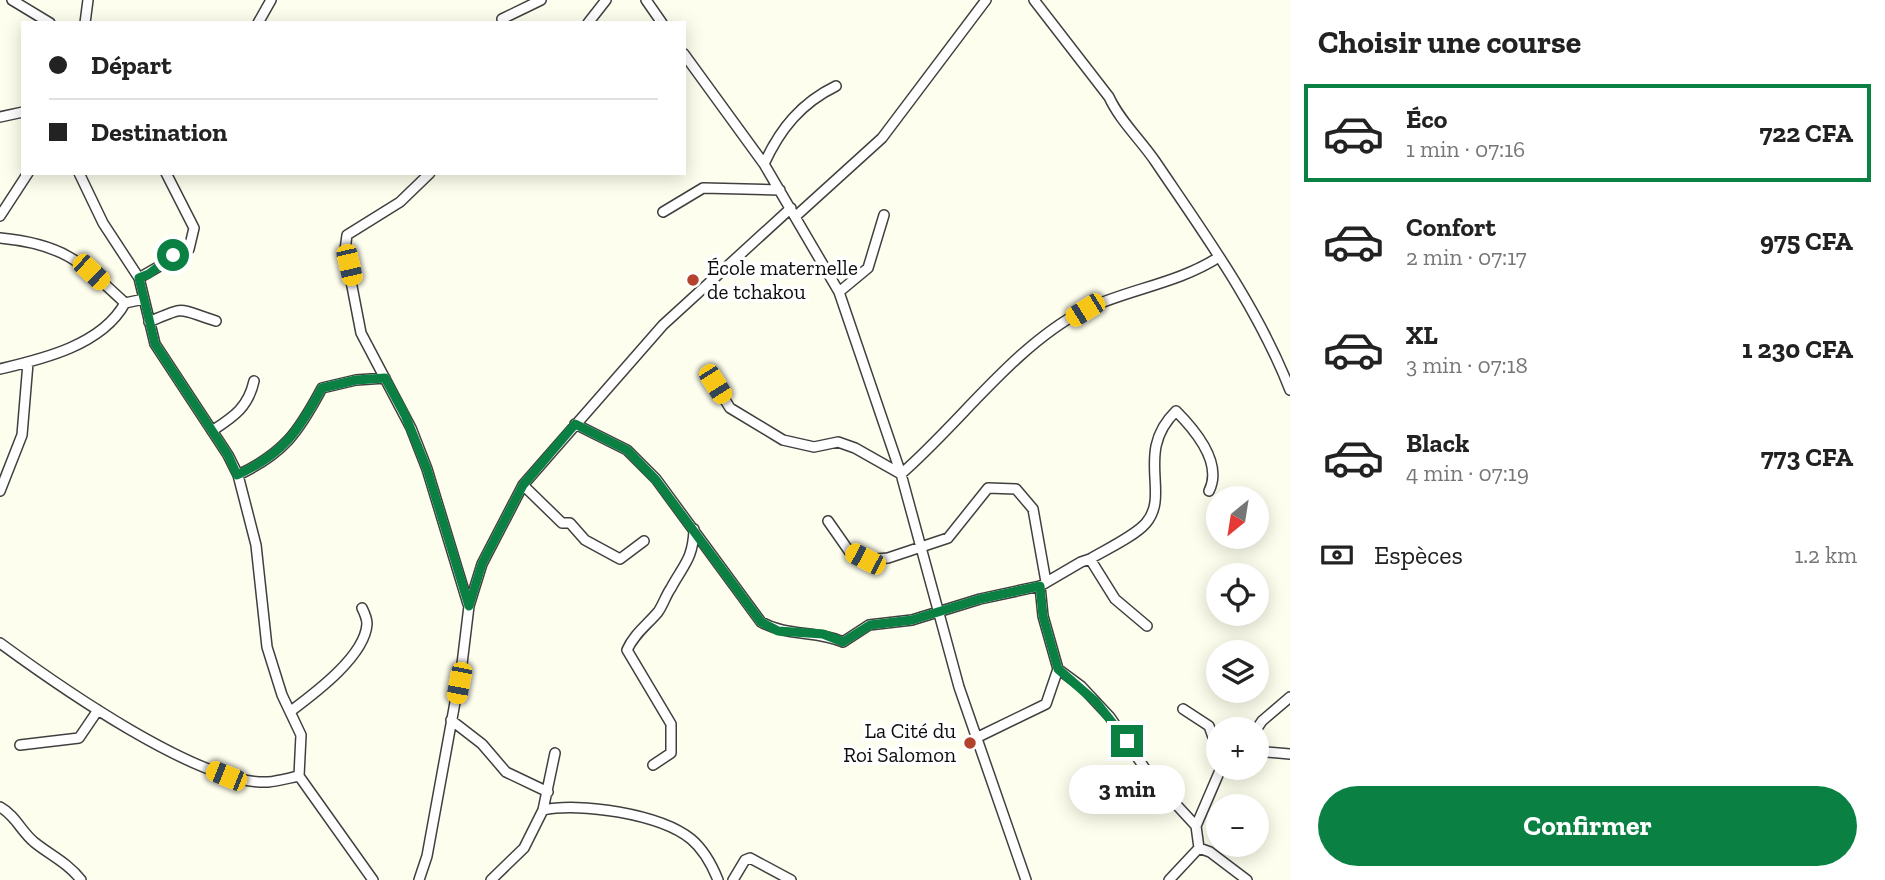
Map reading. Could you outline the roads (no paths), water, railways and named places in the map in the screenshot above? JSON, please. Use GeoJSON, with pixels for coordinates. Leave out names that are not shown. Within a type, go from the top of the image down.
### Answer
{"type":"FeatureCollection","features":[{"type":"Feature","properties":{"kind":"street"},"geometry":{"type":"LineString","coordinates":[[12,0],[47,21]]}},
{"type":"Feature","properties":{"kind":"street"},"geometry":{"type":"LineString","coordinates":[[85,21],[88,0]]}},
{"type":"Feature","properties":{"kind":"street"},"geometry":{"type":"LineString","coordinates":[[259,21],[271,0]]}},
{"type":"Feature","properties":{"kind":"street"},"geometry":{"type":"LineString","coordinates":[[502,19],[541,0]]}},
{"type":"Feature","properties":{"kind":"street"},"geometry":{"type":"LineString","coordinates":[[590,21],[606,0]]}},
{"type":"Feature","properties":{"kind":"street"},"geometry":{"type":"LineString","coordinates":[[646,0],[661,21]]}},
{"type":"Feature","properties":{"kind":"street"},"geometry":{"type":"LineString","coordinates":[[419,880],[427,856],[452,720],[469,606],[482,564],[523,485],[663,324],[882,138],[986,0]]}},
{"type":"Feature","properties":{"kind":"street"},"geometry":{"type":"LineString","coordinates":[[1034,0],[1109,96],[1116,112],[1153,159],[1257,314],[1290,390]]}},
{"type":"Feature","properties":{"kind":"street"},"geometry":{"type":"LineString","coordinates":[[686,57],[764,164],[839,292],[901,474],[938,612],[976,738],[1026,880]]}},
{"type":"Feature","properties":{"kind":"street"},"geometry":{"type":"LineString","coordinates":[[764,164],[788,121],[800,109],[836,86]]}},
{"type":"Feature","properties":{"kind":"street"},"geometry":{"type":"LineString","coordinates":[[0,117],[21,112]]}},
{"type":"Feature","properties":{"kind":"street"},"geometry":{"type":"LineString","coordinates":[[0,216],[27,175]]}},
{"type":"Feature","properties":{"kind":"street"},"geometry":{"type":"LineString","coordinates":[[80,175],[103,223],[139,278],[155,344],[212,431],[237,475],[256,545],[267,647],[282,695],[301,735],[299,776],[373,880]]}},
{"type":"Feature","properties":{"kind":"street"},"geometry":{"type":"LineString","coordinates":[[139,278],[189,249],[194,238],[194,228],[167,175]]}},
{"type":"Feature","properties":{"kind":"street"},"geometry":{"type":"LineString","coordinates":[[428,175],[400,202],[345,239],[361,334],[411,428],[427,469],[469,606]]}},
{"type":"Feature","properties":{"kind":"street"},"geometry":{"type":"LineString","coordinates":[[663,212],[703,188],[780,190]]}},
{"type":"Feature","properties":{"kind":"street"},"geometry":{"type":"LineString","coordinates":[[839,292],[868,268],[884,215]]}},
{"type":"Feature","properties":{"kind":"street"},"geometry":{"type":"LineString","coordinates":[[0,238],[34,241],[63,251],[125,303]]}},
{"type":"Feature","properties":{"kind":"street"},"geometry":{"type":"LineString","coordinates":[[901,474],[1021,358],[1065,322],[1085,310],[1165,284],[1219,257]]}},
{"type":"Feature","properties":{"kind":"street"},"geometry":{"type":"LineString","coordinates":[[0,369],[28,363],[101,331],[119,314],[125,303],[144,299]]}},
{"type":"Feature","properties":{"kind":"street"},"geometry":{"type":"LineString","coordinates":[[149,322],[172,310],[216,321]]}},
{"type":"Feature","properties":{"kind":"street"},"geometry":{"type":"LineString","coordinates":[[0,491],[22,435],[28,363]]}},
{"type":"Feature","properties":{"kind":"street"},"geometry":{"type":"LineString","coordinates":[[237,475],[267,461],[283,448],[322,388],[356,380],[385,378]]}},
{"type":"Feature","properties":{"kind":"street"},"geometry":{"type":"LineString","coordinates":[[212,431],[230,421],[242,409],[254,381]]}},
{"type":"Feature","properties":{"kind":"street"},"geometry":{"type":"LineString","coordinates":[[715,384],[730,408],[790,443],[814,447],[838,442],[855,448],[901,474]]}},
{"type":"Feature","properties":{"kind":"street"},"geometry":{"type":"LineString","coordinates":[[575,424],[627,450],[656,480],[694,529],[750,611],[761,622],[778,631],[823,634],[843,642],[870,625],[912,620],[1043,584],[1090,559],[1145,524],[1153,511],[1155,495],[1154,448],[1163,426],[1175,411],[1198,438],[1214,469],[1215,479],[1212,486]]}},
{"type":"Feature","properties":{"kind":"street"},"geometry":{"type":"LineString","coordinates":[[523,485],[562,523],[570,523],[585,540],[620,559],[644,541]]}},
{"type":"Feature","properties":{"kind":"street"},"geometry":{"type":"LineString","coordinates":[[828,521],[849,551],[865,559],[888,558],[948,538],[988,488],[1017,489],[1033,509],[1043,584],[1043,616],[1058,669],[1044,707],[976,738]]}},
{"type":"Feature","properties":{"kind":"street"},"geometry":{"type":"LineString","coordinates":[[653,765],[671,753],[671,723],[627,650],[638,631],[659,611],[685,569],[694,549],[694,529]]}},
{"type":"Feature","properties":{"kind":"street"},"geometry":{"type":"LineString","coordinates":[[1090,559],[1115,599],[1147,626]]}},
{"type":"Feature","properties":{"kind":"street"},"geometry":{"type":"LineString","coordinates":[[291,711],[320,689],[358,647],[367,623],[362,608]]}},
{"type":"Feature","properties":{"kind":"street"},"geometry":{"type":"LineString","coordinates":[[0,643],[51,681],[98,710],[198,764],[226,776],[267,782],[299,776]]}},
{"type":"Feature","properties":{"kind":"street"},"geometry":{"type":"LineString","coordinates":[[1058,669],[1081,686],[1110,717],[1150,776],[1196,826]]}},
{"type":"Feature","properties":{"kind":"street"},"geometry":{"type":"LineString","coordinates":[[1267,717],[1290,697]]}},
{"type":"Feature","properties":{"kind":"street"},"geometry":{"type":"LineString","coordinates":[[1183,709],[1206,724]]}},
{"type":"Feature","properties":{"kind":"street"},"geometry":{"type":"LineString","coordinates":[[20,745],[79,738],[98,710]]}},
{"type":"Feature","properties":{"kind":"street"},"geometry":{"type":"LineString","coordinates":[[452,720],[482,744],[506,772],[548,792]]}},
{"type":"Feature","properties":{"kind":"street"},"geometry":{"type":"LineString","coordinates":[[1269,752],[1290,754]]}},
{"type":"Feature","properties":{"kind":"street"},"geometry":{"type":"LineString","coordinates":[[491,880],[524,848],[543,810],[555,753]]}},
{"type":"Feature","properties":{"kind":"street"},"geometry":{"type":"LineString","coordinates":[[1199,848],[1196,826],[1216,780]]}},
{"type":"Feature","properties":{"kind":"street"},"geometry":{"type":"LineString","coordinates":[[543,810],[566,805],[585,807],[665,825],[683,833],[699,847],[718,880]]}},
{"type":"Feature","properties":{"kind":"street"},"geometry":{"type":"LineString","coordinates":[[0,807],[13,814],[28,837],[73,869],[81,880]]}},
{"type":"Feature","properties":{"kind":"street"},"geometry":{"type":"LineString","coordinates":[[1169,880],[1199,848]]}},
{"type":"Feature","properties":{"kind":"street"},"geometry":{"type":"LineString","coordinates":[[1199,848],[1210,852],[1247,880]]}},
{"type":"Feature","properties":{"kind":"street"},"geometry":{"type":"LineString","coordinates":[[733,880],[745,860],[750,858],[791,880]]}},
{"type":"Feature","properties":{"kind":"place","name":"École maternelle de tchakou"},"geometry":{"type":"Point","coordinates":[693,280]}},
{"type":"Feature","properties":{"kind":"place","name":"La Cité du Roi Salomon"},"geometry":{"type":"Point","coordinates":[970,743]}}]}
